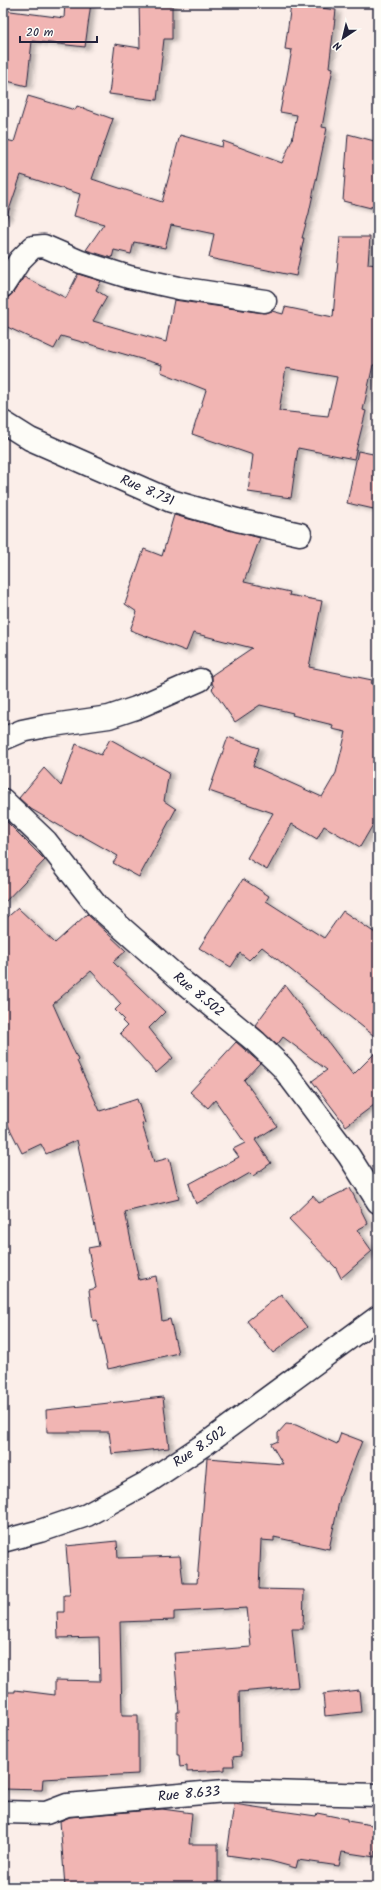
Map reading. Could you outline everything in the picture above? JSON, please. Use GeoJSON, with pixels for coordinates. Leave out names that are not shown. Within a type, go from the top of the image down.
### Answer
{"type":"FeatureCollection","features":[{"type":"Feature","properties":{"kind":"street"},"geometry":{"type":"LineString","coordinates":[[3,286],[20,260],[33,247],[44,246],[81,262],[128,277],[179,288],[265,301]]}},
{"type":"Feature","properties":{"kind":"street","name":"Rue 8.731"},"geometry":{"type":"LineString","coordinates":[[3,422],[30,439],[171,501],[237,520],[300,534]]}},
{"type":"Feature","properties":{"kind":"street"},"geometry":{"type":"LineString","coordinates":[[3,739],[22,731],[46,726],[109,717],[136,708],[200,680]]}},
{"type":"Feature","properties":{"kind":"street","name":"Rue 8.502"},"geometry":{"type":"LineString","coordinates":[[3,800],[46,841],[97,906],[183,982],[256,1042],[282,1067],[349,1156],[378,1202]]}},
{"type":"Feature","properties":{"kind":"street","name":"Rue 8.502"},"geometry":{"type":"LineString","coordinates":[[3,1541],[40,1531],[87,1515],[148,1482],[208,1442],[378,1317]]}},
{"type":"Feature","properties":{"kind":"street","name":"Rue 8.633"},"geometry":{"type":"LineString","coordinates":[[3,1812],[46,1813],[66,1805],[225,1791],[378,1795]]}},
{"type":"Feature","properties":{"kind":"building"},"geometry":{"type":"Polygon","coordinates":[[[65,3],[91,3],[85,47],[32,41],[27,86],[3,80],[3,10],[64,18],[65,3]]]}},
{"type":"Feature","properties":{"kind":"building"},"geometry":{"type":"Polygon","coordinates":[[[139,3],[172,3],[172,39],[164,39],[157,100],[109,94],[115,44],[140,48],[139,3]]]}},
{"type":"Feature","properties":{"kind":"building"},"geometry":{"type":"Polygon","coordinates":[[[291,4],[336,10],[329,67],[333,68],[322,127],[327,128],[309,213],[302,238],[304,238],[296,276],[209,258],[214,234],[171,225],[165,248],[134,242],[131,254],[114,250],[112,258],[86,250],[104,224],[74,216],[80,194],[21,175],[6,219],[3,219],[3,139],[14,142],[28,96],[75,110],[77,106],[113,119],[92,179],[162,202],[180,135],[222,147],[223,141],[282,163],[292,140],[297,115],[280,112],[292,50],[285,49],[291,4]]]}},
{"type":"Feature","properties":{"kind":"building"},"geometry":{"type":"Polygon","coordinates":[[[348,134],[378,142],[378,208],[371,206],[371,208],[343,201],[348,134]]]}},
{"type":"Feature","properties":{"kind":"building"},"geometry":{"type":"Polygon","coordinates":[[[340,237],[370,237],[368,264],[378,265],[378,365],[373,365],[363,410],[366,411],[354,459],[298,448],[291,498],[248,492],[253,455],[192,434],[206,390],[161,372],[162,365],[61,336],[54,349],[3,325],[3,298],[9,297],[13,293],[24,277],[66,298],[78,274],[101,281],[96,290],[107,297],[93,321],[166,342],[174,300],[263,313],[272,311],[283,314],[285,307],[333,317],[340,237]],[[286,368],[279,411],[328,416],[337,377],[286,368]]]}},
{"type":"Feature","properties":{"kind":"building"},"geometry":{"type":"Polygon","coordinates":[[[358,451],[378,455],[378,510],[347,503],[358,451]]]}},
{"type":"Feature","properties":{"kind":"building"},"geometry":{"type":"Polygon","coordinates":[[[174,515],[260,538],[244,582],[290,592],[289,595],[322,601],[309,667],[372,680],[371,684],[378,685],[378,816],[360,847],[324,826],[317,839],[292,824],[267,870],[247,858],[273,813],[209,791],[228,737],[259,748],[253,766],[322,797],[336,773],[346,732],[332,729],[333,725],[260,705],[235,722],[212,689],[214,687],[212,683],[212,675],[252,648],[193,633],[186,651],[130,630],[137,612],[125,604],[144,549],[162,556],[174,515]]]}},
{"type":"Feature","properties":{"kind":"building"},"geometry":{"type":"Polygon","coordinates":[[[110,739],[169,772],[164,801],[176,809],[139,877],[113,863],[118,856],[79,834],[77,836],[31,809],[19,798],[44,768],[61,786],[76,744],[101,755],[110,739]]]}},
{"type":"Feature","properties":{"kind":"building"},"geometry":{"type":"Polygon","coordinates":[[[3,818],[45,860],[3,904],[3,818]]]}},
{"type":"Feature","properties":{"kind":"building"},"geometry":{"type":"Polygon","coordinates":[[[243,879],[269,896],[266,901],[324,938],[343,911],[378,935],[378,1039],[262,947],[249,960],[240,953],[231,967],[199,948],[243,879]]]}},
{"type":"Feature","properties":{"kind":"building"},"geometry":{"type":"Polygon","coordinates":[[[18,908],[55,943],[87,914],[126,951],[113,962],[165,1012],[149,1028],[173,1058],[156,1073],[120,1033],[127,1026],[122,1021],[124,1019],[115,1010],[121,1004],[91,971],[53,1004],[100,1111],[137,1099],[145,1123],[142,1124],[154,1162],[169,1158],[179,1199],[125,1212],[139,1280],[156,1276],[162,1321],[170,1319],[178,1353],[108,1369],[97,1320],[93,1321],[89,1290],[96,1288],[88,1248],[99,1246],[77,1140],[46,1154],[41,1144],[22,1153],[3,1115],[3,921],[18,908]]]}},
{"type":"Feature","properties":{"kind":"building"},"geometry":{"type":"Polygon","coordinates":[[[285,985],[353,1075],[378,1050],[378,1102],[346,1126],[312,1081],[327,1070],[283,1037],[277,1045],[255,1025],[285,985]]]}},
{"type":"Feature","properties":{"kind":"building"},"geometry":{"type":"Polygon","coordinates":[[[236,1042],[260,1063],[244,1080],[277,1126],[255,1140],[271,1163],[253,1176],[250,1173],[196,1204],[189,1184],[239,1157],[233,1149],[245,1143],[215,1100],[208,1108],[190,1092],[236,1042]]]}},
{"type":"Feature","properties":{"kind":"building"},"geometry":{"type":"Polygon","coordinates":[[[350,1188],[368,1224],[357,1230],[372,1251],[341,1278],[336,1268],[289,1219],[313,1196],[319,1203],[350,1188]]]}},
{"type":"Feature","properties":{"kind":"building"},"geometry":{"type":"Polygon","coordinates":[[[281,1294],[307,1327],[273,1353],[247,1321],[281,1294]]]}},
{"type":"Feature","properties":{"kind":"building"},"geometry":{"type":"Polygon","coordinates":[[[163,1397],[169,1448],[112,1454],[109,1432],[47,1432],[46,1410],[163,1397]]]}},
{"type":"Feature","properties":{"kind":"building"},"geometry":{"type":"Polygon","coordinates":[[[286,1424],[296,1425],[337,1444],[341,1433],[362,1441],[340,1497],[329,1549],[274,1537],[274,1541],[261,1540],[259,1589],[304,1590],[303,1629],[292,1629],[298,1687],[239,1692],[241,1756],[233,1757],[234,1766],[225,1766],[225,1770],[187,1772],[187,1766],[180,1767],[179,1755],[177,1755],[177,1712],[179,1712],[174,1653],[251,1647],[247,1608],[174,1612],[174,1620],[120,1622],[122,1715],[138,1715],[138,1774],[43,1779],[42,1790],[3,1789],[3,1692],[15,1692],[15,1690],[55,1695],[55,1680],[100,1681],[99,1637],[58,1638],[57,1612],[64,1612],[64,1595],[70,1595],[66,1546],[117,1541],[118,1558],[180,1556],[183,1583],[197,1583],[207,1458],[283,1464],[271,1444],[278,1441],[278,1433],[286,1424]]]}},
{"type":"Feature","properties":{"kind":"building"},"geometry":{"type":"Polygon","coordinates":[[[359,1690],[361,1712],[325,1716],[323,1694],[359,1690]]]}},
{"type":"Feature","properties":{"kind":"building"},"geometry":{"type":"Polygon","coordinates":[[[234,1804],[316,1816],[317,1813],[347,1819],[347,1821],[378,1826],[375,1857],[342,1852],[339,1866],[298,1860],[296,1868],[270,1861],[227,1855],[234,1804]]]}},
{"type":"Feature","properties":{"kind":"building"},"geometry":{"type":"Polygon","coordinates":[[[162,1809],[192,1813],[189,1844],[218,1844],[218,1885],[166,1887],[65,1887],[60,1821],[70,1817],[162,1809]]]}}]}
